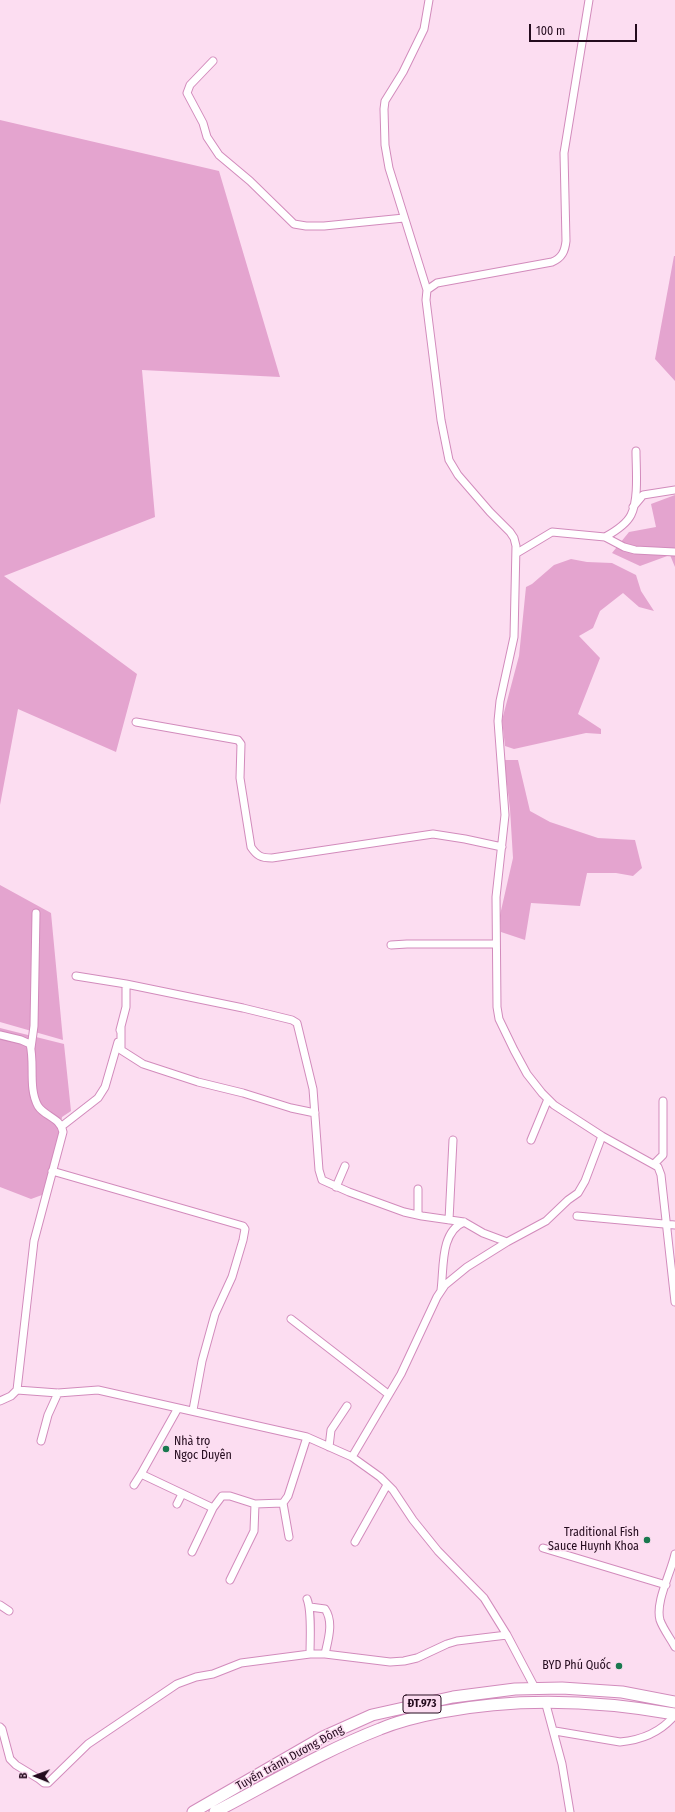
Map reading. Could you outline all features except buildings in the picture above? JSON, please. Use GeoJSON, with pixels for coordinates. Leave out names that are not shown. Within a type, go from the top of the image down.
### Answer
{"type":"FeatureCollection","features":[{"type":"Feature","properties":{"kind":"main road"},"geometry":{"type":"LineString","coordinates":[[540,1688],[546,1701]]}},
{"type":"Feature","properties":{"kind":"main road","name":"Tuyến tránh Dương Đông"},"geometry":{"type":"LineString","coordinates":[[194,1812],[323,1737],[372,1715],[453,1696],[515,1689],[540,1688],[622,1692],[675,1702]]}},
{"type":"Feature","properties":{"kind":"main road","name":"Tuyến tránh Dương Đông"},"geometry":{"type":"LineString","coordinates":[[215,1812],[336,1748],[380,1728],[418,1717],[470,1706],[546,1701],[639,1708],[675,1715]]}},
{"type":"Feature","properties":{"kind":"main road"},"geometry":{"type":"LineString","coordinates":[[255,1776],[261,1788]]}},
{"type":"Feature","properties":{"kind":"street"},"geometry":{"type":"LineString","coordinates":[[429,0],[424,29],[403,72],[385,101],[384,109],[387,160],[427,290],[426,300],[440,420],[449,460],[458,475],[490,512],[510,532],[514,538],[517,553],[514,638],[500,701],[498,721],[505,815],[496,898],[496,1007],[499,1019],[527,1074],[548,1099],[602,1136],[658,1167],[661,1175],[675,1302]]}},
{"type":"Feature","properties":{"kind":"street"},"geometry":{"type":"LineString","coordinates":[[427,290],[437,283],[552,262],[558,260],[562,256],[566,241],[564,153],[589,0]]}},
{"type":"Feature","properties":{"kind":"street"},"geometry":{"type":"LineString","coordinates":[[213,61],[190,85],[187,93],[203,123],[207,137],[219,155],[250,181],[294,224],[324,226],[404,218]]}},
{"type":"Feature","properties":{"kind":"street"},"geometry":{"type":"LineString","coordinates":[[605,537],[618,529],[631,516],[636,494],[636,451]]}},
{"type":"Feature","properties":{"kind":"street"},"geometry":{"type":"LineString","coordinates":[[633,507],[643,496],[675,490]]}},
{"type":"Feature","properties":{"kind":"street"},"geometry":{"type":"LineString","coordinates":[[517,553],[552,532],[605,537],[624,547],[635,550],[675,552]]}},
{"type":"Feature","properties":{"kind":"street"},"geometry":{"type":"LineString","coordinates":[[136,722],[238,740],[241,744],[240,778],[251,847],[256,855],[262,858],[272,858],[433,834],[502,846]]}},
{"type":"Feature","properties":{"kind":"street"},"geometry":{"type":"LineString","coordinates":[[0,1402],[15,1393],[17,1390],[34,1241],[63,1132],[62,1126],[55,1119],[38,1107],[35,1098],[31,1048],[34,1026],[36,913]]}},
{"type":"Feature","properties":{"kind":"street"},"geometry":{"type":"LineString","coordinates":[[391,945],[495,944]]}},
{"type":"Feature","properties":{"kind":"street"},"geometry":{"type":"LineString","coordinates":[[76,976],[126,984],[244,1008],[292,1020],[297,1023],[311,1078],[320,1176],[322,1180],[336,1187],[418,1215],[464,1222],[507,1242]]}},
{"type":"Feature","properties":{"kind":"street"},"geometry":{"type":"LineString","coordinates":[[62,1126],[98,1098],[105,1087],[117,1047],[126,1007],[126,984]]}},
{"type":"Feature","properties":{"kind":"street"},"geometry":{"type":"LineString","coordinates":[[121,1026],[121,1050],[143,1064],[198,1082],[243,1093],[315,1114]]}},
{"type":"Feature","properties":{"kind":"street"},"geometry":{"type":"LineString","coordinates":[[0,1035],[27,1042],[30,1044],[31,1048]]}},
{"type":"Feature","properties":{"kind":"street"},"geometry":{"type":"LineString","coordinates":[[531,1140],[548,1099]]}},
{"type":"Feature","properties":{"kind":"street"},"geometry":{"type":"LineString","coordinates":[[654,1164],[663,1155],[663,1101]]}},
{"type":"Feature","properties":{"kind":"street"},"geometry":{"type":"LineString","coordinates":[[352,1457],[401,1374],[441,1292],[455,1275],[507,1242],[546,1221],[568,1200],[578,1193],[585,1181],[602,1136]]}},
{"type":"Feature","properties":{"kind":"street"},"geometry":{"type":"LineString","coordinates":[[449,1220],[453,1140]]}},
{"type":"Feature","properties":{"kind":"street"},"geometry":{"type":"LineString","coordinates":[[336,1187],[345,1166]]}},
{"type":"Feature","properties":{"kind":"street"},"geometry":{"type":"LineString","coordinates":[[52,1171],[243,1226],[245,1229],[232,1277],[215,1314],[202,1361],[194,1410]]}},
{"type":"Feature","properties":{"kind":"street"},"geometry":{"type":"LineString","coordinates":[[418,1189],[418,1215]]}},
{"type":"Feature","properties":{"kind":"street"},"geometry":{"type":"LineString","coordinates":[[577,1216],[666,1226],[675,1225]]}},
{"type":"Feature","properties":{"kind":"street"},"geometry":{"type":"LineString","coordinates":[[441,1292],[444,1257],[450,1233],[458,1224],[464,1222]]}},
{"type":"Feature","properties":{"kind":"street"},"geometry":{"type":"LineString","coordinates":[[291,1320],[388,1394]]}},
{"type":"Feature","properties":{"kind":"street"},"geometry":{"type":"LineString","coordinates":[[17,1390],[58,1393],[98,1390],[178,1408],[194,1410],[307,1437],[352,1457],[370,1469],[387,1485],[438,1551],[484,1598],[540,1688]]}},
{"type":"Feature","properties":{"kind":"street"},"geometry":{"type":"LineString","coordinates":[[41,1441],[48,1415],[58,1393]]}},
{"type":"Feature","properties":{"kind":"street"},"geometry":{"type":"LineString","coordinates":[[328,1447],[331,1430],[347,1406]]}},
{"type":"Feature","properties":{"kind":"street"},"geometry":{"type":"LineString","coordinates":[[134,1485],[178,1408]]}},
{"type":"Feature","properties":{"kind":"street"},"geometry":{"type":"LineString","coordinates":[[288,1537],[283,1503],[288,1496],[307,1437]]}},
{"type":"Feature","properties":{"kind":"street"},"geometry":{"type":"LineString","coordinates":[[141,1474],[213,1508]]}},
{"type":"Feature","properties":{"kind":"street"},"geometry":{"type":"LineString","coordinates":[[355,1542],[387,1485]]}},
{"type":"Feature","properties":{"kind":"street"},"geometry":{"type":"LineString","coordinates":[[177,1504],[182,1494]]}},
{"type":"Feature","properties":{"kind":"street"},"geometry":{"type":"LineString","coordinates":[[192,1552],[213,1508],[220,1497],[224,1495],[255,1504],[283,1503]]}},
{"type":"Feature","properties":{"kind":"street"},"geometry":{"type":"LineString","coordinates":[[230,1580],[254,1531],[255,1504]]}},
{"type":"Feature","properties":{"kind":"street"},"geometry":{"type":"LineString","coordinates":[[543,1548],[666,1585]]}},
{"type":"Feature","properties":{"kind":"street"},"geometry":{"type":"LineString","coordinates":[[675,1556],[661,1599],[660,1620],[675,1647]]}},
{"type":"Feature","properties":{"kind":"street"},"geometry":{"type":"LineString","coordinates":[[307,1599],[310,1608],[310,1654]]}},
{"type":"Feature","properties":{"kind":"street"},"geometry":{"type":"LineString","coordinates":[[0,1606],[9,1611]]}},
{"type":"Feature","properties":{"kind":"street"},"geometry":{"type":"LineString","coordinates":[[310,1608],[325,1609],[329,1615],[330,1630],[325,1654]]}},
{"type":"Feature","properties":{"kind":"street"},"geometry":{"type":"LineString","coordinates":[[0,1727],[4,1733],[10,1759],[16,1765],[44,1783],[48,1783],[88,1744],[177,1684],[213,1674],[241,1663],[310,1654],[325,1654],[390,1662],[404,1662],[417,1658],[447,1644],[507,1635]]}},
{"type":"Feature","properties":{"kind":"street"},"geometry":{"type":"LineString","coordinates":[[546,1701],[555,1731],[566,1783],[570,1812]]}},
{"type":"Feature","properties":{"kind":"street"},"geometry":{"type":"LineString","coordinates":[[555,1731],[620,1742],[631,1741],[639,1739],[666,1726],[675,1715]]}},
{"type":"Feature","properties":{"kind":"shaded area"},"geometry":{"type":"Polygon","coordinates":[[[0,120],[219,171],[280,377],[142,370],[155,517],[4,576],[137,674],[116,752],[18,709],[0,805],[0,120]]]}},
{"type":"Feature","properties":{"kind":"shaded area"},"geometry":{"type":"Polygon","coordinates":[[[675,256],[675,381],[655,359],[675,256]]]}},
{"type":"Feature","properties":{"kind":"shaded area"},"geometry":{"type":"Polygon","coordinates":[[[675,495],[675,567],[670,555],[640,566],[612,553],[629,532],[656,527],[651,504],[675,495]]]}},
{"type":"Feature","properties":{"kind":"shaded area"},"geometry":{"type":"Polygon","coordinates":[[[571,559],[587,562],[612,563],[636,575],[641,591],[654,611],[639,607],[623,593],[600,611],[593,628],[579,636],[600,658],[578,714],[601,729],[601,734],[586,733],[514,749],[505,746],[502,720],[519,656],[526,587],[532,584],[554,565],[571,559]]]}},
{"type":"Feature","properties":{"kind":"shaded area"},"geometry":{"type":"Polygon","coordinates":[[[504,760],[518,760],[530,811],[550,822],[598,838],[635,840],[642,868],[633,876],[616,873],[587,873],[580,906],[531,903],[525,940],[501,932],[500,915],[513,858],[510,809],[504,760]]]}},
{"type":"Feature","properties":{"kind":"shaded area"},"geometry":{"type":"Polygon","coordinates":[[[0,885],[51,913],[63,1040],[0,1022],[0,885]]]}},
{"type":"Feature","properties":{"kind":"shaded area"},"geometry":{"type":"Polygon","coordinates":[[[0,1028],[64,1044],[71,1111],[62,1117],[60,1132],[42,1195],[31,1199],[0,1187],[0,1028]]]}},
{"type":"Feature","properties":{"kind":"place","name":"Nhà trọ Ngọc Duyên"},"geometry":{"type":"Point","coordinates":[166,1449]}},
{"type":"Feature","properties":{"kind":"place","name":"Traditional Fish Sauce Huynh Khoa"},"geometry":{"type":"Point","coordinates":[647,1540]}},
{"type":"Feature","properties":{"kind":"place","name":"BYD Phú Quốc"},"geometry":{"type":"Point","coordinates":[619,1666]}}]}
